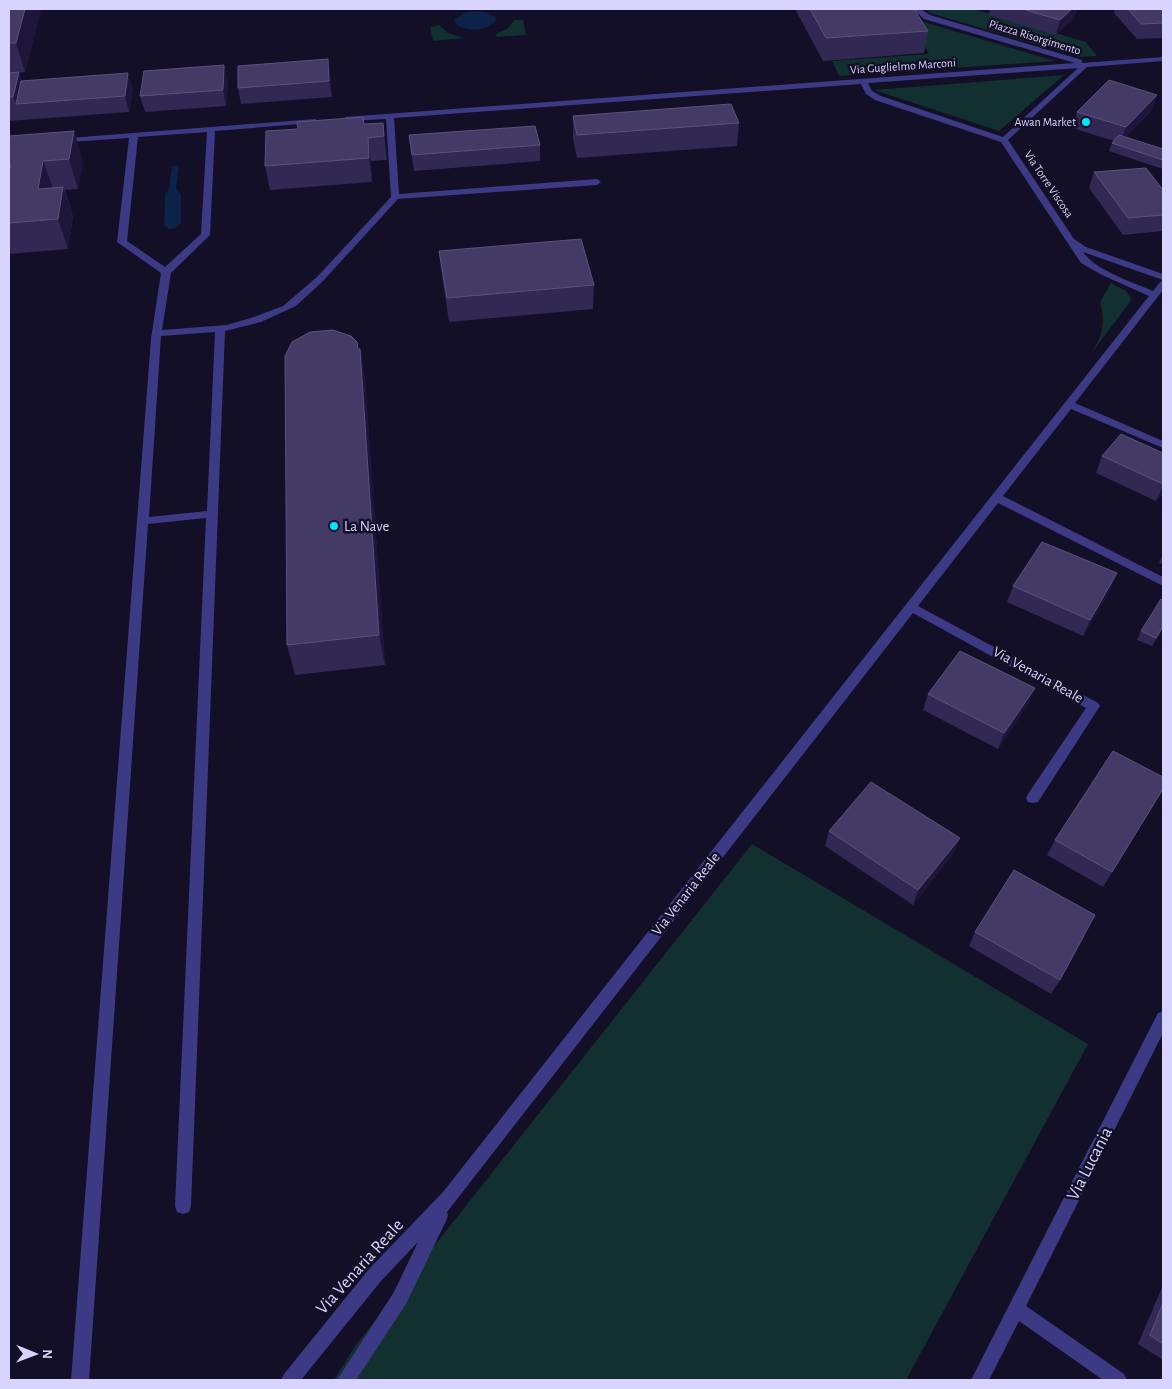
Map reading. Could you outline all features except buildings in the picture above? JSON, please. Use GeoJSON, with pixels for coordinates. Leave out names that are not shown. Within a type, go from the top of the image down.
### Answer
{"type":"FeatureCollection","features":[{"type":"Feature","properties":{"kind":"street","name":"Piazza Risorgimento"},"geometry":{"type":"LineString","coordinates":[[919,12],[1086,64],[1004,140]]}},
{"type":"Feature","properties":{"kind":"street","name":"Via Guglielmo Marconi"},"geometry":{"type":"LineString","coordinates":[[340,119],[1163,59]]}},
{"type":"Feature","properties":{"kind":"street"},"geometry":{"type":"LineString","coordinates":[[863,81],[869,92],[878,98],[1004,140]]}},
{"type":"Feature","properties":{"kind":"street"},"geometry":{"type":"LineString","coordinates":[[390,116],[394,197]]}},
{"type":"Feature","properties":{"kind":"street"},"geometry":{"type":"LineString","coordinates":[[69,140],[320,121]]}},
{"type":"Feature","properties":{"kind":"street"},"geometry":{"type":"LineString","coordinates":[[80,1380],[157,333],[166,272],[205,235],[211,129]]}},
{"type":"Feature","properties":{"kind":"street"},"geometry":{"type":"LineString","coordinates":[[134,134],[122,242],[166,272]]}},
{"type":"Feature","properties":{"kind":"street","name":"Via Torre Viscosa"},"geometry":{"type":"LineString","coordinates":[[1004,140],[1074,242],[1079,256],[1088,263],[1159,290]]}},
{"type":"Feature","properties":{"kind":"street"},"geometry":{"type":"LineString","coordinates":[[157,333],[237,327],[291,305],[337,261],[394,197],[597,182]]}},
{"type":"Feature","properties":{"kind":"street","name":"Via Torre Viscosa"},"geometry":{"type":"LineString","coordinates":[[1074,242],[1083,248],[1163,277]]}},
{"type":"Feature","properties":{"kind":"street","name":"Via Venaria Reale"},"geometry":{"type":"LineString","coordinates":[[290,1380],[375,1275],[435,1214],[462,1182],[1159,290]]}},
{"type":"Feature","properties":{"kind":"street"},"geometry":{"type":"LineString","coordinates":[[183,1206],[220,329]]}},
{"type":"Feature","properties":{"kind":"street"},"geometry":{"type":"LineString","coordinates":[[1070,406],[1163,445]]}},
{"type":"Feature","properties":{"kind":"street"},"geometry":{"type":"LineString","coordinates":[[997,498],[1163,582]]}},
{"type":"Feature","properties":{"kind":"street"},"geometry":{"type":"LineString","coordinates":[[144,521],[212,514]]}},
{"type":"Feature","properties":{"kind":"street","name":"Via Venaria Reale"},"geometry":{"type":"LineString","coordinates":[[911,607],[1094,706],[1033,798]]}},
{"type":"Feature","properties":{"kind":"street","name":"Via Lucania"},"geometry":{"type":"LineString","coordinates":[[980,1380],[1163,1018]]}},
{"type":"Feature","properties":{"kind":"street","name":"Via Venaria Reale"},"geometry":{"type":"LineString","coordinates":[[346,1380],[400,1298],[439,1217],[462,1182]]}},
{"type":"Feature","properties":{"kind":"street"},"geometry":{"type":"LineString","coordinates":[[1016,1309],[1118,1380]]}},
{"type":"Feature","properties":{"kind":"green space"},"geometry":{"type":"Polygon","coordinates":[[[927,9],[973,9],[1086,42],[1097,56],[1079,57],[930,13],[927,9]]]}},
{"type":"Feature","properties":{"kind":"green space"},"geometry":{"type":"Polygon","coordinates":[[[907,17],[1055,61],[839,76],[832,61],[929,54],[907,17]]]}},
{"type":"Feature","properties":{"kind":"green space"},"geometry":{"type":"Polygon","coordinates":[[[514,20],[523,20],[526,35],[497,37],[496,34],[507,29],[514,20]]]}},
{"type":"Feature","properties":{"kind":"green space"},"geometry":{"type":"Polygon","coordinates":[[[439,25],[448,33],[463,38],[433,41],[430,27],[439,25]]]}},
{"type":"Feature","properties":{"kind":"green space"},"geometry":{"type":"Polygon","coordinates":[[[1064,75],[999,131],[874,90],[1064,75]]]}},
{"type":"Feature","properties":{"kind":"green space"},"geometry":{"type":"Polygon","coordinates":[[[1111,283],[1126,291],[1131,298],[1130,302],[1090,355],[1102,330],[1103,316],[1100,302],[1111,283]]]}},
{"type":"Feature","properties":{"kind":"green space"},"geometry":{"type":"Polygon","coordinates":[[[752,844],[1088,1044],[906,1380],[334,1380],[355,1346],[752,844]]]}},
{"type":"Feature","properties":{"kind":"water"},"geometry":{"type":"Polygon","coordinates":[[[476,11],[489,13],[496,18],[495,22],[486,28],[476,30],[460,27],[456,24],[454,20],[463,13],[476,11]]]}},
{"type":"Feature","properties":{"kind":"water"},"geometry":{"type":"Polygon","coordinates":[[[179,165],[176,188],[181,194],[181,223],[176,228],[169,229],[164,226],[165,194],[169,189],[172,166],[179,165]]]}},
{"type":"Feature","properties":{"kind":"place","name":"Awan Market"},"geometry":{"type":"Point","coordinates":[1086,122]}},
{"type":"Feature","properties":{"kind":"place","name":"La Nave"},"geometry":{"type":"Point","coordinates":[334,526]}}]}
